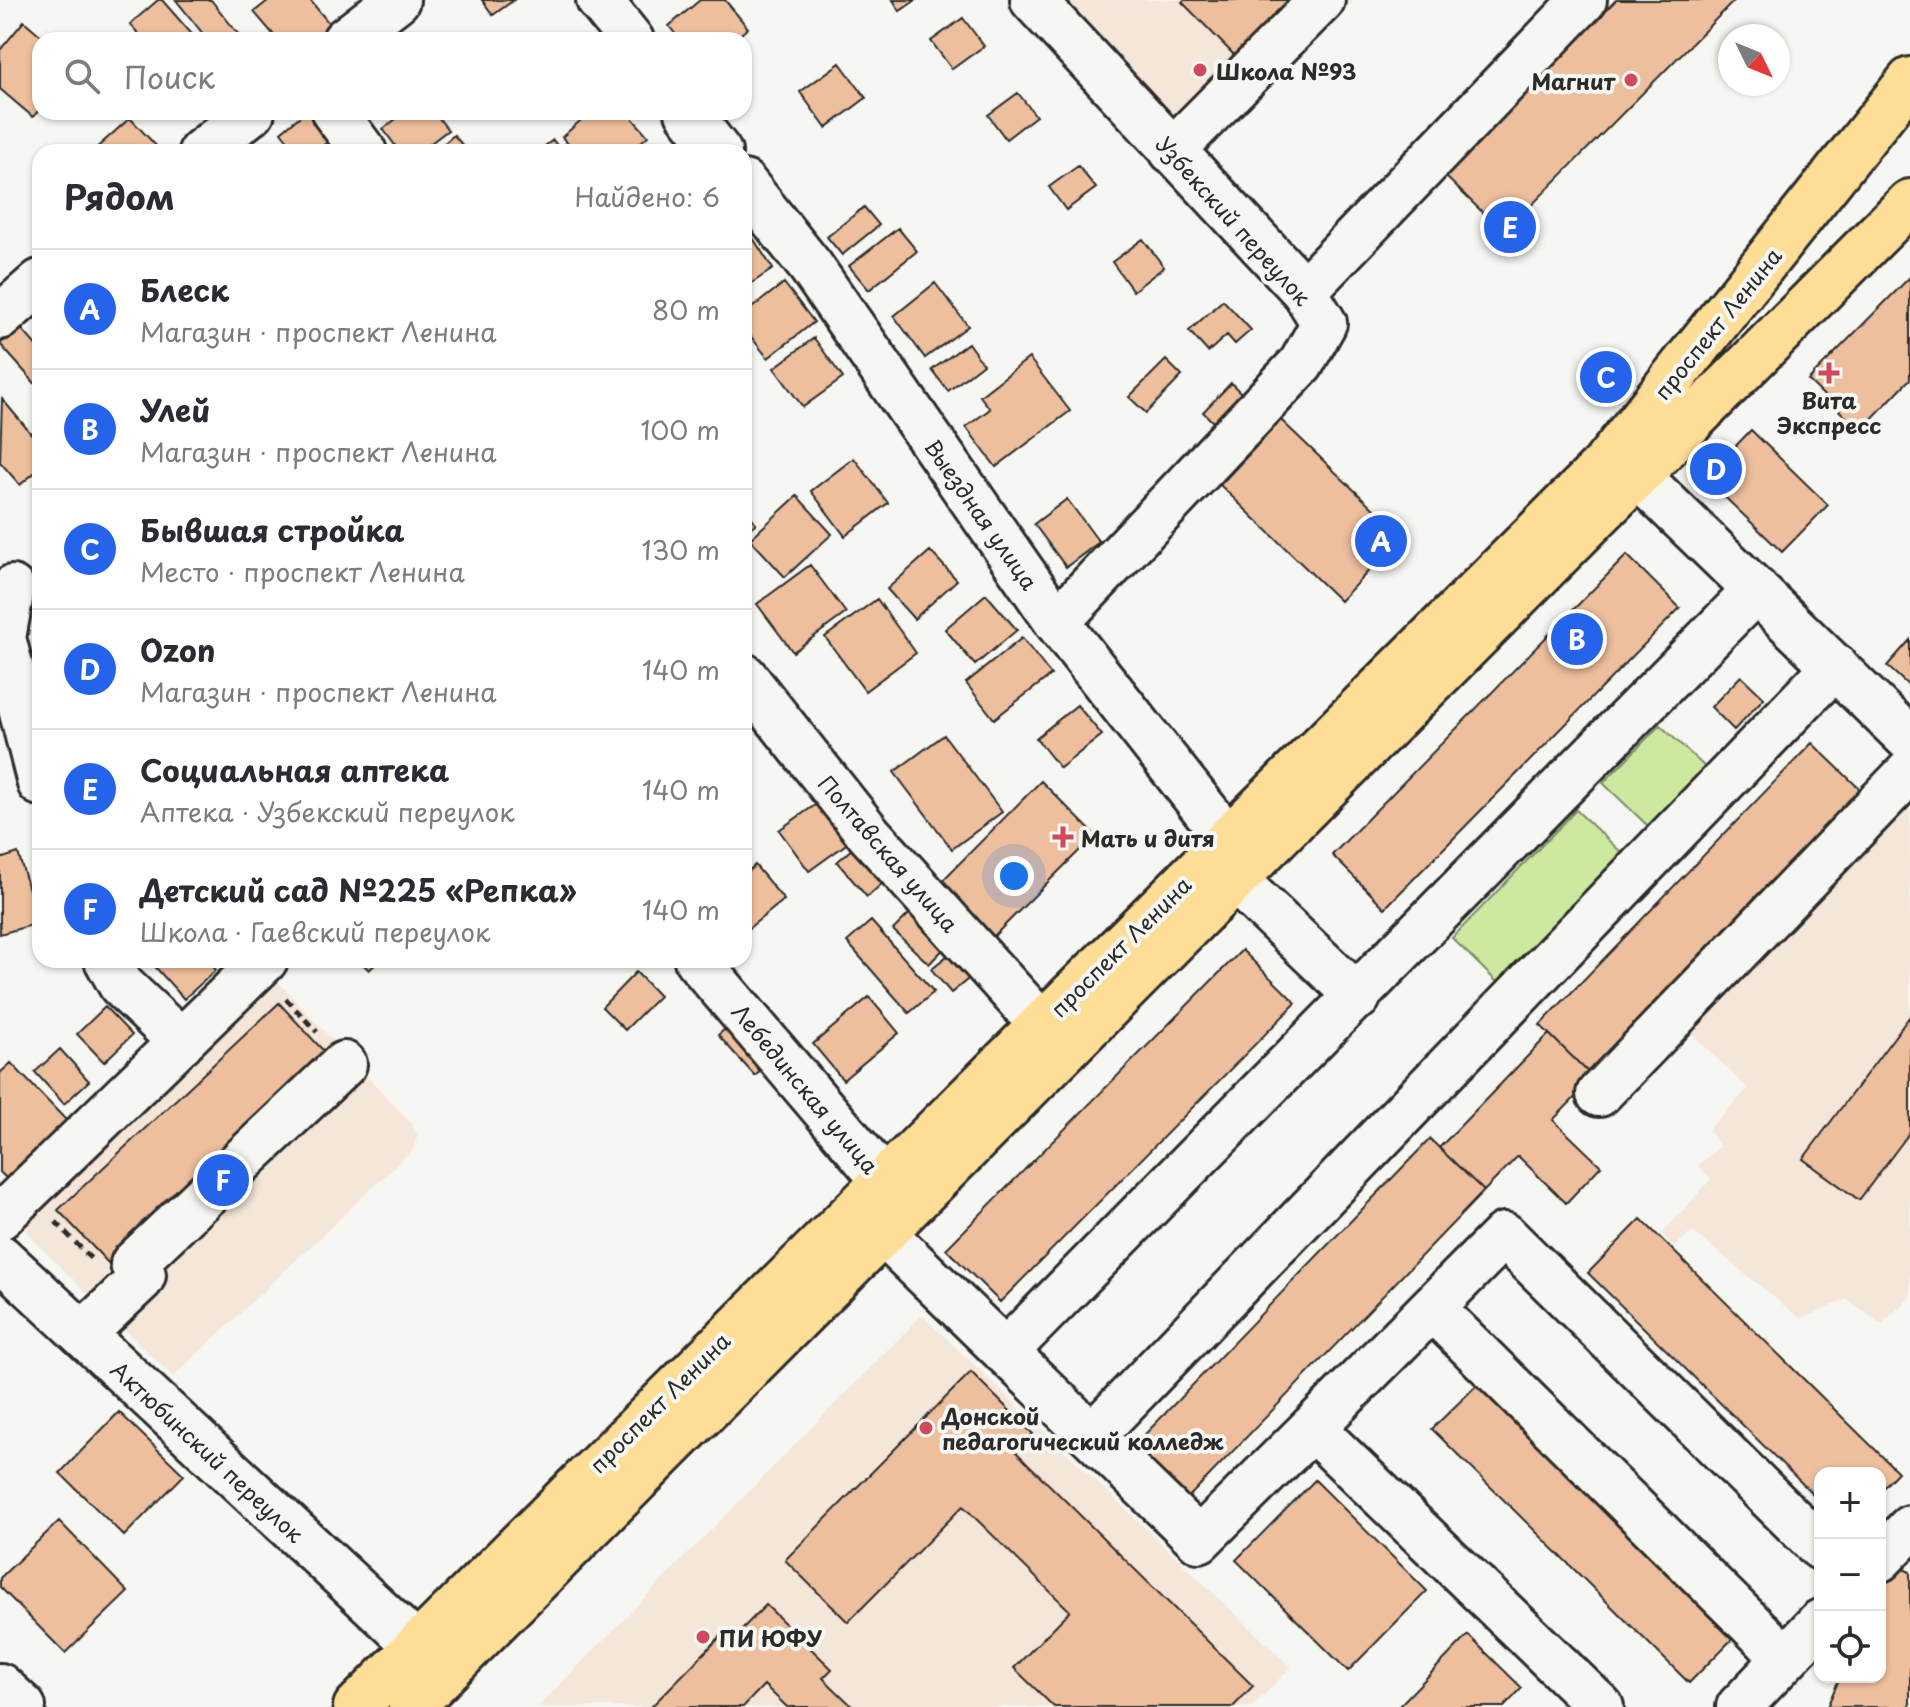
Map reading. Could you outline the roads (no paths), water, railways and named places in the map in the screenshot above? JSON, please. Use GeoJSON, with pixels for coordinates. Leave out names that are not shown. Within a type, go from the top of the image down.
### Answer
{"type":"FeatureCollection","features":[{"type":"Feature","properties":{"kind":"main road","name":"проспект Ленина"},"geometry":{"type":"LineString","coordinates":[[356,1707],[883,1179],[1042,1025],[1603,466],[1910,80]]}},
{"type":"Feature","properties":{"kind":"main road","name":"проспект Ленина"},"geometry":{"type":"LineString","coordinates":[[411,1707],[1910,202]]}},
{"type":"Feature","properties":{"kind":"street"},"geometry":{"type":"LineString","coordinates":[[355,32],[397,0]]}},
{"type":"Feature","properties":{"kind":"street"},"geometry":{"type":"LineString","coordinates":[[599,0],[625,32]]}},
{"type":"Feature","properties":{"kind":"street","name":"Узбекский переулок"},"geometry":{"type":"LineString","coordinates":[[1033,0],[1304,291],[1324,323],[1301,364],[1057,622]]}},
{"type":"Feature","properties":{"kind":"street"},"geometry":{"type":"LineString","coordinates":[[1172,151],[1322,0]]}},
{"type":"Feature","properties":{"kind":"street"},"geometry":{"type":"LineString","coordinates":[[1304,291],[1584,0]]}},
{"type":"Feature","properties":{"kind":"street"},"geometry":{"type":"LineString","coordinates":[[211,144],[242,120]]}},
{"type":"Feature","properties":{"kind":"street"},"geometry":{"type":"LineString","coordinates":[[340,120],[358,144]]}},
{"type":"Feature","properties":{"kind":"street"},"geometry":{"type":"LineString","coordinates":[[694,120],[713,144]]}},
{"type":"Feature","properties":{"kind":"street","name":"Выездная улица"},"geometry":{"type":"LineString","coordinates":[[752,193],[811,267],[1057,622],[1228,839]]}},
{"type":"Feature","properties":{"kind":"street"},"geometry":{"type":"LineString","coordinates":[[0,317],[32,289]]}},
{"type":"Feature","properties":{"kind":"street"},"geometry":{"type":"LineString","coordinates":[[1637,475],[1910,740]]}},
{"type":"Feature","properties":{"kind":"street"},"geometry":{"type":"LineString","coordinates":[[17,585],[3,638],[32,752]]}},
{"type":"Feature","properties":{"kind":"street"},"geometry":{"type":"LineString","coordinates":[[1005,1352],[1756,590]]}},
{"type":"Feature","properties":{"kind":"street"},"geometry":{"type":"LineString","coordinates":[[1092,1436],[1835,666]]}},
{"type":"Feature","properties":{"kind":"street","name":"Полтавская улица"},"geometry":{"type":"LineString","coordinates":[[752,686],[869,834],[1042,1025]]}},
{"type":"Feature","properties":{"kind":"street"},"geometry":{"type":"LineString","coordinates":[[1599,1094],[1910,771]]}},
{"type":"Feature","properties":{"kind":"street"},"geometry":{"type":"LineString","coordinates":[[1236,881],[1358,997]]}},
{"type":"Feature","properties":{"kind":"street"},"geometry":{"type":"LineString","coordinates":[[111,968],[121,985],[181,1042]]}},
{"type":"Feature","properties":{"kind":"street","name":"Лебединская улица"},"geometry":{"type":"LineString","coordinates":[[704,968],[883,1179]]}},
{"type":"Feature","properties":{"kind":"street"},"geometry":{"type":"LineString","coordinates":[[0,1217],[181,1042],[272,978]]}},
{"type":"Feature","properties":{"kind":"street"},"geometry":{"type":"LineString","coordinates":[[83,1334],[141,1279],[143,1275],[133,1264],[344,1064]]}},
{"type":"Feature","properties":{"kind":"street"},"geometry":{"type":"LineString","coordinates":[[884,1234],[1199,1540],[1504,1235],[1814,1541]]}},
{"type":"Feature","properties":{"kind":"street","name":"Актюбинский переулок"},"geometry":{"type":"LineString","coordinates":[[0,1257],[416,1645]]}},
{"type":"Feature","properties":{"kind":"street"},"geometry":{"type":"LineString","coordinates":[[1432,1308],[1785,1658]]}},
{"type":"Feature","properties":{"kind":"street"},"geometry":{"type":"LineString","coordinates":[[1312,1428],[1596,1705]]}},
{"type":"Feature","properties":{"kind":"street"},"geometry":{"type":"LineString","coordinates":[[1886,1553],[1910,1528]]}},
{"type":"Feature","properties":{"kind":"street"},"geometry":{"type":"LineString","coordinates":[[1739,1707],[1814,1628]]}},
{"type":"Feature","properties":{"kind":"street"},"geometry":{"type":"LineString","coordinates":[[0,1686],[23,1707]]}},
{"type":"Feature","properties":{"kind":"place","name":"Школа №93"},"geometry":{"type":"Point","coordinates":[1200,70]}},
{"type":"Feature","properties":{"kind":"place","name":"Магнит"},"geometry":{"type":"Point","coordinates":[1631,80]}},
{"type":"Feature","properties":{"kind":"place","name":"Социальная аптека"},"geometry":{"type":"Point","coordinates":[1510,227]}},
{"type":"Feature","properties":{"kind":"place","name":"Вита Экспресс"},"geometry":{"type":"Point","coordinates":[1829,373]}},
{"type":"Feature","properties":{"kind":"place","name":"Бывшая стройка"},"geometry":{"type":"Point","coordinates":[1606,377]}},
{"type":"Feature","properties":{"kind":"place","name":"Ozon"},"geometry":{"type":"Point","coordinates":[1716,469]}},
{"type":"Feature","properties":{"kind":"place","name":"Блеск"},"geometry":{"type":"Point","coordinates":[1381,541]}},
{"type":"Feature","properties":{"kind":"place","name":"Улей"},"geometry":{"type":"Point","coordinates":[1577,639]}},
{"type":"Feature","properties":{"kind":"place","name":"Мать и дитя"},"geometry":{"type":"Point","coordinates":[1063,837]}},
{"type":"Feature","properties":{"kind":"place","name":"Детский сад №225 «Репка»"},"geometry":{"type":"Point","coordinates":[223,1180]}},
{"type":"Feature","properties":{"kind":"place","name":"Донской педагогический колледж"},"geometry":{"type":"Point","coordinates":[926,1428]}},
{"type":"Feature","properties":{"kind":"place","name":"ПИ ЮФУ"},"geometry":{"type":"Point","coordinates":[703,1637]}}]}
